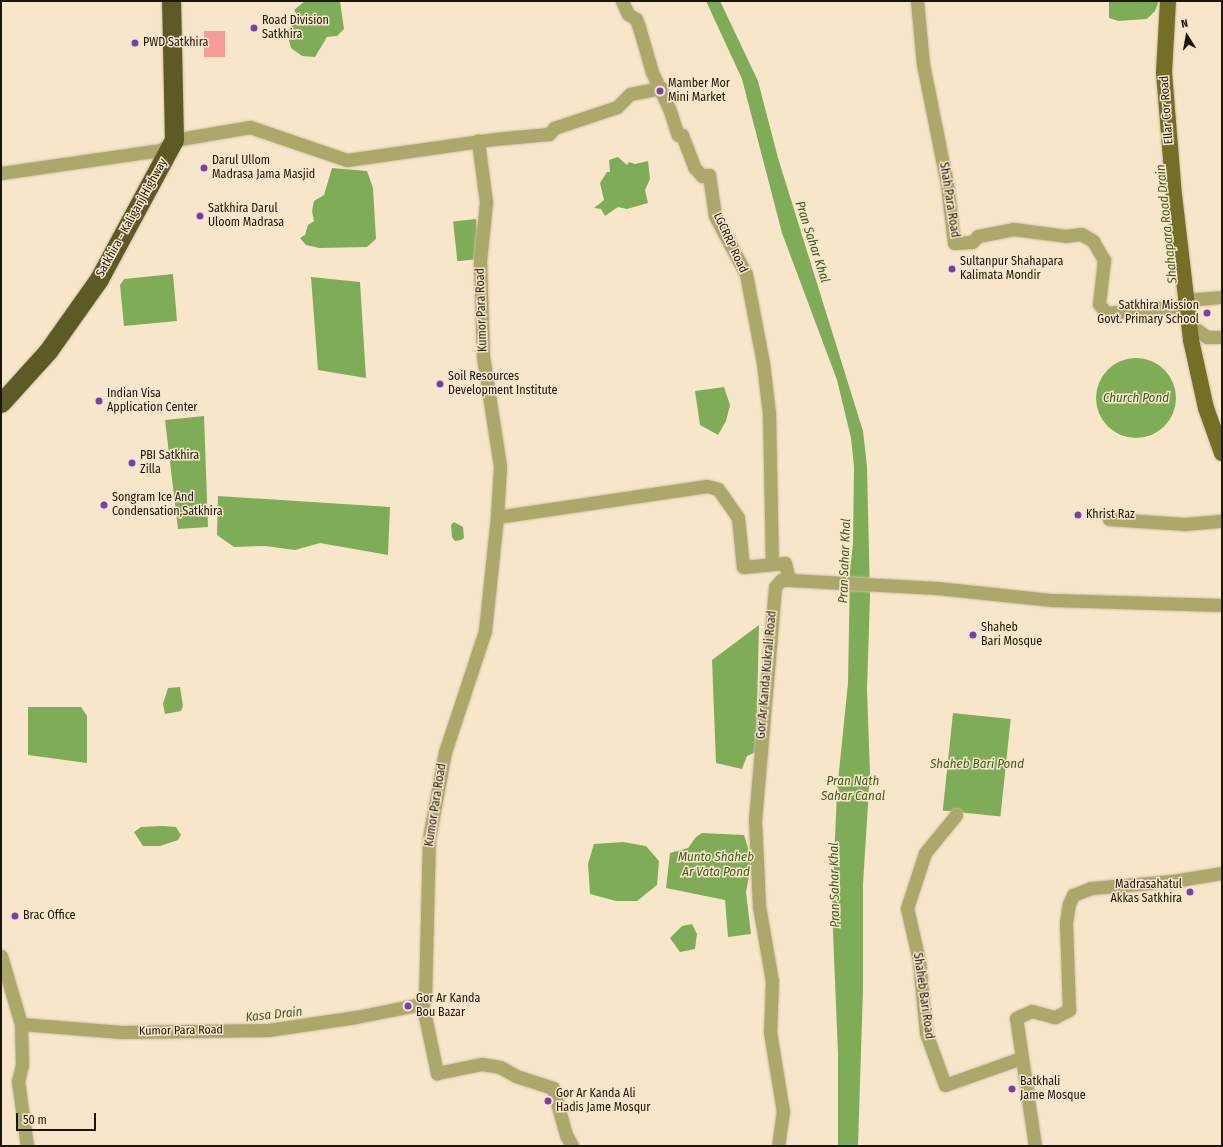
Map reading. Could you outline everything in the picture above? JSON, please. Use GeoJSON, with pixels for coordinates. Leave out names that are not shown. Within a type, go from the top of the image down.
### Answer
{"type":"FeatureCollection","features":[{"type":"Feature","properties":{"kind":"highway","name":"Satkhira - Kaliganj Highway"},"geometry":{"type":"LineString","coordinates":[[1,403],[48,351],[99,279],[174,140],[171,1]]}},
{"type":"Feature","properties":{"kind":"main road","name":"Ellar Cor Road"},"geometry":{"type":"LineString","coordinates":[[1168,1],[1164,72],[1174,195],[1189,324],[1206,408],[1222,453]]}},
{"type":"Feature","properties":{"kind":"street","name":"LGCRRP Road"},"geometry":{"type":"LineString","coordinates":[[622,1],[628,14],[636,19],[652,72],[661,88],[674,127],[678,135],[682,135],[694,167],[702,176],[709,175],[715,216],[746,274],[763,364],[769,413],[772,564]]}},
{"type":"Feature","properties":{"kind":"street","name":"Shah Para Road"},"geometry":{"type":"LineString","coordinates":[[917,1],[923,64],[947,184],[954,243],[972,242],[978,236],[1013,229],[1066,236],[1081,234],[1093,241],[1104,260],[1099,304],[1106,313],[1187,303]]}},
{"type":"Feature","properties":{"kind":"street"},"geometry":{"type":"LineString","coordinates":[[1,173],[162,150],[174,140],[250,127],[347,160],[478,141],[549,134],[554,128],[617,107],[630,94],[661,88]]}},
{"type":"Feature","properties":{"kind":"street","name":"Kumor Para Road"},"geometry":{"type":"LineString","coordinates":[[21,1024],[122,1032],[268,1030],[356,1017],[422,1002],[425,999],[428,984],[426,888],[429,838],[445,752],[485,631],[497,516],[500,466],[483,356],[480,261],[486,202],[478,141]]}},
{"type":"Feature","properties":{"kind":"street"},"geometry":{"type":"LineString","coordinates":[[1187,303],[1222,297]]}},
{"type":"Feature","properties":{"kind":"street"},"geometry":{"type":"LineString","coordinates":[[1189,324],[1207,337],[1222,337]]}},
{"type":"Feature","properties":{"kind":"street"},"geometry":{"type":"LineString","coordinates":[[497,516],[707,486],[718,489],[738,518],[743,567],[785,563],[789,580],[873,586],[936,588],[1052,600],[1222,605]]}},
{"type":"Feature","properties":{"kind":"street"},"geometry":{"type":"LineString","coordinates":[[1109,519],[1185,524],[1222,521]]}},
{"type":"Feature","properties":{"kind":"street","name":"Gor Ar Kanda Kukrali Road"},"geometry":{"type":"LineString","coordinates":[[778,1146],[783,1111],[770,1032],[772,981],[759,906],[755,820],[775,587],[781,580],[789,580]]}},
{"type":"Feature","properties":{"kind":"street","name":"Shaheb Bari Road"},"geometry":{"type":"LineString","coordinates":[[956,815],[925,854],[907,908],[920,961],[926,1033],[945,1085],[1021,1058]]}},
{"type":"Feature","properties":{"kind":"street"},"geometry":{"type":"LineString","coordinates":[[1034,1146],[1016,1018],[1032,1011],[1055,1017],[1069,1010],[1066,922],[1069,904],[1074,895],[1091,888],[1173,881],[1222,873]]}},
{"type":"Feature","properties":{"kind":"street"},"geometry":{"type":"LineString","coordinates":[[1,956],[21,1024],[22,1064],[18,1081],[27,1146]]}},
{"type":"Feature","properties":{"kind":"street"},"geometry":{"type":"LineString","coordinates":[[422,1002],[437,1072],[482,1064],[500,1067],[516,1076],[553,1088],[566,1135],[572,1146]]}},
{"type":"Feature","properties":{"kind":"shaded area"},"geometry":{"type":"Polygon","coordinates":[[[204,31],[225,31],[225,57],[204,57],[204,31]]]}},
{"type":"Feature","properties":{"kind":"water"},"geometry":{"type":"Polygon","coordinates":[[[305,1],[340,1],[344,29],[337,36],[327,37],[315,57],[302,56],[291,48],[287,33],[298,16],[294,10],[305,1]]]}},
{"type":"Feature","properties":{"kind":"water","name":"Pran Nath Sahar Canal"},"geometry":{"type":"Polygon","coordinates":[[[706,1],[720,1],[758,81],[778,158],[863,431],[867,466],[870,596],[867,690],[870,773],[863,884],[863,989],[858,1146],[838,1146],[838,1054],[832,908],[837,791],[848,683],[854,467],[851,438],[837,380],[782,233],[742,79],[706,1]]]}},
{"type":"Feature","properties":{"kind":"water"},"geometry":{"type":"Polygon","coordinates":[[[1109,1],[1159,1],[1155,11],[1147,19],[1118,21],[1109,18],[1109,1]]]}},
{"type":"Feature","properties":{"kind":"water"},"geometry":{"type":"Polygon","coordinates":[[[618,157],[627,165],[629,162],[635,164],[648,161],[650,179],[645,190],[648,203],[627,209],[618,207],[605,216],[601,209],[594,208],[604,200],[600,183],[607,172],[610,172],[609,160],[618,157]]]}},
{"type":"Feature","properties":{"kind":"water"},"geometry":{"type":"Polygon","coordinates":[[[332,168],[367,171],[373,188],[376,239],[367,247],[319,248],[306,245],[300,238],[305,235],[308,225],[314,221],[312,211],[314,201],[324,195],[332,168]]]}},
{"type":"Feature","properties":{"kind":"water"},"geometry":{"type":"Polygon","coordinates":[[[476,219],[480,259],[457,261],[453,221],[476,219]]]}},
{"type":"Feature","properties":{"kind":"water"},"geometry":{"type":"Polygon","coordinates":[[[173,274],[177,321],[124,326],[120,285],[124,279],[173,274]]]}},
{"type":"Feature","properties":{"kind":"water"},"geometry":{"type":"Polygon","coordinates":[[[311,277],[360,282],[366,378],[318,370],[311,277]]]}},
{"type":"Feature","properties":{"kind":"water","name":"Church Pond"},"geometry":{"type":"Polygon","coordinates":[[[1136,358],[1151,361],[1164,370],[1173,383],[1176,398],[1173,413],[1164,426],[1151,435],[1136,438],[1121,435],[1108,426],[1099,413],[1096,398],[1099,383],[1108,370],[1121,361],[1136,358]]]}},
{"type":"Feature","properties":{"kind":"water"},"geometry":{"type":"Polygon","coordinates":[[[724,387],[730,405],[726,421],[718,435],[700,425],[695,391],[724,387]]]}},
{"type":"Feature","properties":{"kind":"water"},"geometry":{"type":"Polygon","coordinates":[[[204,416],[208,527],[178,529],[165,420],[204,416]]]}},
{"type":"Feature","properties":{"kind":"water"},"geometry":{"type":"Polygon","coordinates":[[[218,496],[390,507],[388,555],[320,543],[295,550],[265,546],[234,547],[217,535],[218,496]]]}},
{"type":"Feature","properties":{"kind":"water"},"geometry":{"type":"Polygon","coordinates":[[[454,522],[463,527],[464,538],[461,540],[455,541],[452,537],[451,525],[454,522]]]}},
{"type":"Feature","properties":{"kind":"water"},"geometry":{"type":"Polygon","coordinates":[[[759,625],[756,752],[747,756],[742,769],[716,763],[712,660],[759,625]]]}},
{"type":"Feature","properties":{"kind":"water"},"geometry":{"type":"Polygon","coordinates":[[[180,687],[183,706],[181,711],[165,714],[163,704],[168,688],[180,687]]]}},
{"type":"Feature","properties":{"kind":"water"},"geometry":{"type":"Polygon","coordinates":[[[28,707],[81,707],[87,716],[87,763],[28,755],[28,707]]]}},
{"type":"Feature","properties":{"kind":"water","name":"Shaheb Bari Pond"},"geometry":{"type":"Polygon","coordinates":[[[953,713],[1011,719],[1000,817],[943,810],[953,713]]]}},
{"type":"Feature","properties":{"kind":"water"},"geometry":{"type":"Polygon","coordinates":[[[141,827],[176,827],[181,835],[178,840],[160,846],[143,846],[134,832],[141,827]]]}},
{"type":"Feature","properties":{"kind":"water","name":"Munto Shaheb Ar Vata Pond"},"geometry":{"type":"Polygon","coordinates":[[[702,833],[744,835],[752,861],[746,892],[751,934],[728,937],[725,900],[666,888],[670,853],[688,848],[696,837],[702,833]]]}},
{"type":"Feature","properties":{"kind":"water"},"geometry":{"type":"Polygon","coordinates":[[[623,842],[646,846],[659,861],[657,885],[637,901],[616,901],[590,894],[588,864],[594,844],[623,842]]]}},
{"type":"Feature","properties":{"kind":"water"},"geometry":{"type":"Polygon","coordinates":[[[692,924],[697,934],[695,949],[680,952],[670,938],[682,926],[692,924]]]}},
{"type":"Feature","properties":{"kind":"place","name":"Road Division Satkhira"},"geometry":{"type":"Point","coordinates":[254,28]}},
{"type":"Feature","properties":{"kind":"place","name":"PWD Satkhira"},"geometry":{"type":"Point","coordinates":[135,43]}},
{"type":"Feature","properties":{"kind":"place","name":"Mamber Mor Mini Market"},"geometry":{"type":"Point","coordinates":[660,91]}},
{"type":"Feature","properties":{"kind":"place","name":"Darul Ullom Madrasa Jama Masjid"},"geometry":{"type":"Point","coordinates":[204,168]}},
{"type":"Feature","properties":{"kind":"place","name":"Satkhira Darul Uloom Madrasa"},"geometry":{"type":"Point","coordinates":[200,216]}},
{"type":"Feature","properties":{"kind":"place","name":"Sultanpur Shahapara Kalimata Mondir"},"geometry":{"type":"Point","coordinates":[952,269]}},
{"type":"Feature","properties":{"kind":"place","name":"Satkhira Mission Govt. Primary School"},"geometry":{"type":"Point","coordinates":[1207,313]}},
{"type":"Feature","properties":{"kind":"place","name":"Soil Resources Development Institute"},"geometry":{"type":"Point","coordinates":[440,384]}},
{"type":"Feature","properties":{"kind":"place","name":"Indian Visa Application Center"},"geometry":{"type":"Point","coordinates":[99,401]}},
{"type":"Feature","properties":{"kind":"place","name":"PBI Satkhira Zilla"},"geometry":{"type":"Point","coordinates":[132,463]}},
{"type":"Feature","properties":{"kind":"place","name":"Songram Ice And Condensation,Satkhira"},"geometry":{"type":"Point","coordinates":[104,505]}},
{"type":"Feature","properties":{"kind":"place","name":"Khrist Raz"},"geometry":{"type":"Point","coordinates":[1078,515]}},
{"type":"Feature","properties":{"kind":"place","name":"Shaheb Bari Mosque"},"geometry":{"type":"Point","coordinates":[973,635]}},
{"type":"Feature","properties":{"kind":"place","name":"Madrasahatul Akkas Satkhira"},"geometry":{"type":"Point","coordinates":[1190,892]}},
{"type":"Feature","properties":{"kind":"place","name":"Brac Office"},"geometry":{"type":"Point","coordinates":[15,916]}},
{"type":"Feature","properties":{"kind":"place","name":"Gor Ar Kanda Bou Bazar"},"geometry":{"type":"Point","coordinates":[408,1006]}},
{"type":"Feature","properties":{"kind":"place","name":"Batkhali Jame Mosque"},"geometry":{"type":"Point","coordinates":[1012,1089]}},
{"type":"Feature","properties":{"kind":"place","name":"Gor Ar Kanda Ali Hadis Jame Mosqur"},"geometry":{"type":"Point","coordinates":[548,1101]}},
{"type":"Feature","properties":{"kind":"water label","name":"Shahapara Road Drain"},"geometry":{"type":"Point","coordinates":[1167,224]}},
{"type":"Feature","properties":{"kind":"water label","name":"Pran Sahar Khal"},"geometry":{"type":"Point","coordinates":[812,242]}},
{"type":"Feature","properties":{"kind":"water label","name":"Pran Sahar Khal"},"geometry":{"type":"Point","coordinates":[845,561]}},
{"type":"Feature","properties":{"kind":"water label","name":"Pran Sahar Khal"},"geometry":{"type":"Point","coordinates":[835,885]}},
{"type":"Feature","properties":{"kind":"water label","name":"Kasa Drain"},"geometry":{"type":"Point","coordinates":[274,1015]}}]}
